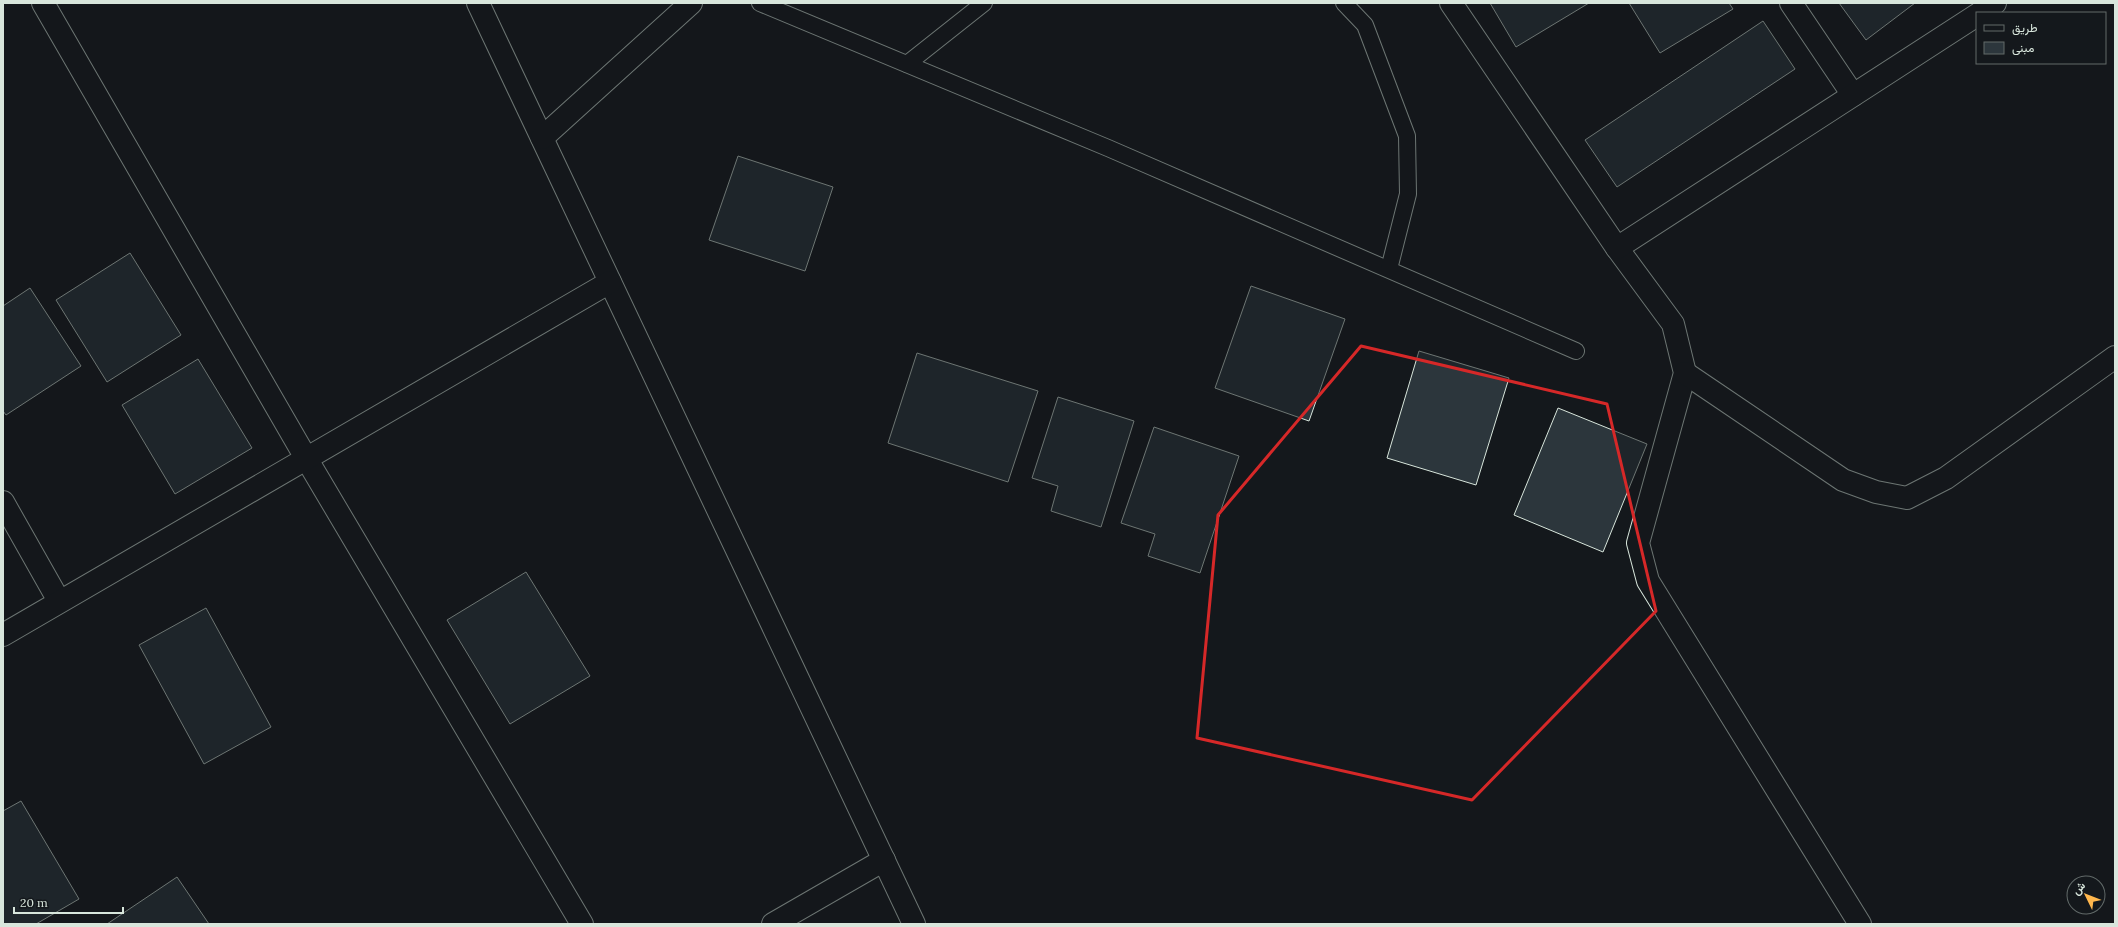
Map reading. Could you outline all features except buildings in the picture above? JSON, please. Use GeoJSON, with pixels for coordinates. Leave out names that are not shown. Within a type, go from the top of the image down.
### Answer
{"type":"FeatureCollection","features":[{"type":"Feature","properties":{"kind":"street"},"geometry":{"type":"LineString","coordinates":[[43,3],[306,458],[582,924]]}},
{"type":"Feature","properties":{"kind":"street"},"geometry":{"type":"LineString","coordinates":[[478,3],[914,924]]}},
{"type":"Feature","properties":{"kind":"street"},"geometry":{"type":"LineString","coordinates":[[542,138],[691,3]]}},
{"type":"Feature","properties":{"kind":"street"},"geometry":{"type":"LineString","coordinates":[[1450,3],[1617,248],[1672,324],[1685,373],[1638,543],[1648,581],[1860,924]]}},
{"type":"Feature","properties":{"kind":"street"},"geometry":{"type":"LineString","coordinates":[[1791,3],[1853,96]]}},
{"type":"Feature","properties":{"kind":"street"},"geometry":{"type":"LineString","coordinates":[[1982,12],[1995,3]]}},
{"type":"Feature","properties":{"kind":"street"},"geometry":{"type":"LineString","coordinates":[[1617,248],[1976,16]]}},
{"type":"Feature","properties":{"kind":"street"},"geometry":{"type":"LineString","coordinates":[[3,635],[59,601],[610,282]]}},
{"type":"Feature","properties":{"kind":"street"},"geometry":{"type":"LineString","coordinates":[[1685,373],[1843,480],[1876,492],[1907,498],[1946,478],[2115,357]]}},
{"type":"Feature","properties":{"kind":"street"},"geometry":{"type":"LineString","coordinates":[[3,502],[59,601]]}},
{"type":"Feature","properties":{"kind":"street"},"geometry":{"type":"LineString","coordinates":[[773,924],[884,860]]}},
{"type":"Feature","properties":{"kind":"lane"},"geometry":{"type":"LineString","coordinates":[[760,3],[1108,148],[1576,350]]}},
{"type":"Feature","properties":{"kind":"lane"},"geometry":{"type":"LineString","coordinates":[[907,64],[984,3]]}},
{"type":"Feature","properties":{"kind":"lane"},"geometry":{"type":"LineString","coordinates":[[1344,3],[1365,25],[1407,136],[1408,194],[1389,269]]}},
{"type":"Feature","properties":{"kind":"highlighted area"},"geometry":{"type":"Polygon","coordinates":[[[1361,346],[1607,404],[1656,611],[1472,800],[1197,738],[1218,515],[1361,346]]]}}]}
